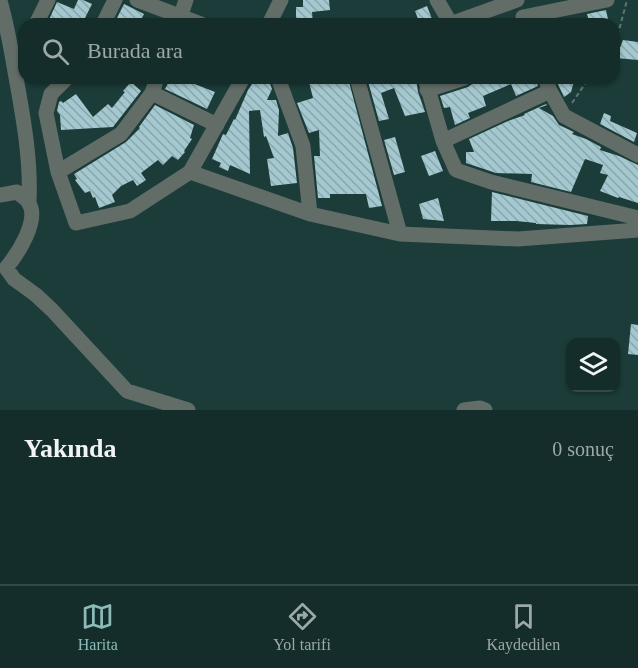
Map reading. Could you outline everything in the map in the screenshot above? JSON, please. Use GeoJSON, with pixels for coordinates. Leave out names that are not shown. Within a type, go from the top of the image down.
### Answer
{"type":"FeatureCollection","features":[{"type":"Feature","properties":{"kind":"street"},"geometry":{"type":"LineString","coordinates":[[39,18],[48,0]]}},
{"type":"Feature","properties":{"kind":"street"},"geometry":{"type":"LineString","coordinates":[[106,18],[115,0]]}},
{"type":"Feature","properties":{"kind":"street"},"geometry":{"type":"LineString","coordinates":[[137,0],[175,18]]}},
{"type":"Feature","properties":{"kind":"street"},"geometry":{"type":"LineString","coordinates":[[180,18],[186,0]]}},
{"type":"Feature","properties":{"kind":"street"},"geometry":{"type":"LineString","coordinates":[[271,18],[281,0]]}},
{"type":"Feature","properties":{"kind":"street"},"geometry":{"type":"LineString","coordinates":[[437,0],[447,18]]}},
{"type":"Feature","properties":{"kind":"street"},"geometry":{"type":"LineString","coordinates":[[467,18],[517,0],[523,18]]}},
{"type":"Feature","properties":{"kind":"street"},"geometry":{"type":"LineString","coordinates":[[532,18],[607,0]]}},
{"type":"Feature","properties":{"kind":"street"},"geometry":{"type":"LineString","coordinates":[[0,2],[7,23],[27,135],[29,202],[32,215],[28,231],[17,255],[6,268],[14,279],[52,310],[126,391],[153,405],[188,410]]}},
{"type":"Feature","properties":{"kind":"street"},"geometry":{"type":"LineString","coordinates":[[61,84],[51,94],[46,113],[58,172],[76,223],[130,211],[190,172],[240,84]]}},
{"type":"Feature","properties":{"kind":"street"},"geometry":{"type":"LineString","coordinates":[[58,172],[121,134],[152,93],[155,84]]}},
{"type":"Feature","properties":{"kind":"street"},"geometry":{"type":"LineString","coordinates":[[280,84],[303,146],[310,214]]}},
{"type":"Feature","properties":{"kind":"street"},"geometry":{"type":"LineString","coordinates":[[359,84],[400,234]]}},
{"type":"Feature","properties":{"kind":"street"},"geometry":{"type":"LineString","coordinates":[[426,84],[443,141],[456,170],[490,182],[638,218]]}},
{"type":"Feature","properties":{"kind":"street"},"geometry":{"type":"LineString","coordinates":[[443,141],[548,85],[564,116],[638,155]]}},
{"type":"Feature","properties":{"kind":"street"},"geometry":{"type":"LineString","coordinates":[[152,93],[218,125]]}},
{"type":"Feature","properties":{"kind":"street"},"geometry":{"type":"LineString","coordinates":[[190,172],[310,214],[400,234],[518,239],[638,230]]}},
{"type":"Feature","properties":{"kind":"street"},"geometry":{"type":"LineString","coordinates":[[0,195],[17,192],[29,202]]}},
{"type":"Feature","properties":{"kind":"street"},"geometry":{"type":"LineString","coordinates":[[464,410],[480,408],[485,410]]}},
{"type":"Feature","properties":{"kind":"path"},"geometry":{"type":"LineString","coordinates":[[620,27],[627,0]]}},
{"type":"Feature","properties":{"kind":"path"},"geometry":{"type":"LineString","coordinates":[[564,116],[585,84]]}},
{"type":"Feature","properties":{"kind":"building"},"geometry":{"type":"Polygon","coordinates":[[[78,0],[92,4],[85,18],[50,18],[57,2],[74,9],[78,0]]]}},
{"type":"Feature","properties":{"kind":"building"},"geometry":{"type":"Polygon","coordinates":[[[303,0],[329,0],[330,10],[312,12],[312,18],[296,18],[296,7],[303,7],[303,0]]]}},
{"type":"Feature","properties":{"kind":"building"},"geometry":{"type":"Polygon","coordinates":[[[124,4],[144,14],[142,18],[117,18],[124,4]]]}},
{"type":"Feature","properties":{"kind":"building"},"geometry":{"type":"Polygon","coordinates":[[[427,6],[432,18],[418,18],[415,11],[427,6]]]}},
{"type":"Feature","properties":{"kind":"building"},"geometry":{"type":"Polygon","coordinates":[[[606,10],[608,18],[588,18],[587,14],[606,10]]]}},
{"type":"Feature","properties":{"kind":"building"},"geometry":{"type":"Polygon","coordinates":[[[623,40],[638,42],[638,60],[620,58],[623,40]]]}},
{"type":"Feature","properties":{"kind":"building"},"geometry":{"type":"Polygon","coordinates":[[[129,84],[133,84],[141,91],[113,127],[61,130],[60,115],[57,111],[59,102],[63,103],[76,94],[93,117],[108,104],[112,108],[125,92],[123,91],[129,84]]]}},
{"type":"Feature","properties":{"kind":"building"},"geometry":{"type":"Polygon","coordinates":[[[168,84],[195,84],[215,92],[207,109],[165,89],[168,84]]]}},
{"type":"Feature","properties":{"kind":"building"},"geometry":{"type":"Polygon","coordinates":[[[252,84],[270,84],[272,89],[267,100],[276,100],[279,110],[278,136],[288,133],[293,148],[297,183],[271,186],[267,159],[274,158],[266,136],[264,137],[260,110],[249,111],[250,174],[230,165],[228,171],[219,167],[221,163],[212,159],[223,134],[226,135],[235,120],[252,84]]]}},
{"type":"Feature","properties":{"kind":"building"},"geometry":{"type":"Polygon","coordinates":[[[310,84],[350,84],[382,206],[369,208],[366,194],[330,194],[330,198],[318,198],[314,156],[320,156],[319,130],[309,133],[297,103],[313,98],[310,84]]]}},
{"type":"Feature","properties":{"kind":"building"},"geometry":{"type":"Polygon","coordinates":[[[369,84],[417,84],[425,112],[405,116],[394,88],[381,93],[389,119],[379,121],[369,84]]]}},
{"type":"Feature","properties":{"kind":"building"},"geometry":{"type":"Polygon","coordinates":[[[472,84],[511,84],[483,96],[486,106],[468,113],[470,118],[455,125],[450,107],[444,108],[440,96],[472,84]]]}},
{"type":"Feature","properties":{"kind":"building"},"geometry":{"type":"Polygon","coordinates":[[[511,84],[537,84],[538,86],[516,96],[511,84]]]}},
{"type":"Feature","properties":{"kind":"building"},"geometry":{"type":"Polygon","coordinates":[[[558,84],[573,84],[571,92],[564,97],[558,84]]]}},
{"type":"Feature","properties":{"kind":"building"},"geometry":{"type":"Polygon","coordinates":[[[546,104],[539,108],[553,116],[559,125],[574,132],[572,134],[601,147],[600,150],[638,165],[638,203],[600,191],[608,175],[600,173],[603,165],[585,159],[571,192],[531,182],[532,174],[496,173],[466,163],[466,152],[474,152],[469,139],[546,104]]]}},
{"type":"Feature","properties":{"kind":"building"},"geometry":{"type":"Polygon","coordinates":[[[155,105],[194,125],[190,138],[192,139],[185,152],[178,160],[172,156],[163,165],[158,160],[141,173],[146,180],[137,186],[133,180],[121,186],[112,195],[115,202],[99,208],[95,197],[93,198],[90,191],[85,193],[75,180],[77,179],[74,174],[126,142],[140,128],[155,105]]]}},
{"type":"Feature","properties":{"kind":"building"},"geometry":{"type":"Polygon","coordinates":[[[604,113],[611,116],[610,121],[637,133],[634,142],[600,124],[604,113]]]}},
{"type":"Feature","properties":{"kind":"building"},"geometry":{"type":"Polygon","coordinates":[[[395,137],[405,172],[394,175],[384,140],[395,137]]]}},
{"type":"Feature","properties":{"kind":"building"},"geometry":{"type":"Polygon","coordinates":[[[435,151],[443,171],[429,176],[421,156],[435,151]]]}},
{"type":"Feature","properties":{"kind":"building"},"geometry":{"type":"Polygon","coordinates":[[[492,192],[588,216],[587,224],[491,221],[492,192]]]}},
{"type":"Feature","properties":{"kind":"building"},"geometry":{"type":"Polygon","coordinates":[[[438,198],[444,221],[423,219],[419,204],[438,198]]]}},
{"type":"Feature","properties":{"kind":"building"},"geometry":{"type":"Polygon","coordinates":[[[631,324],[638,325],[638,355],[628,354],[631,324]]]}}]}
